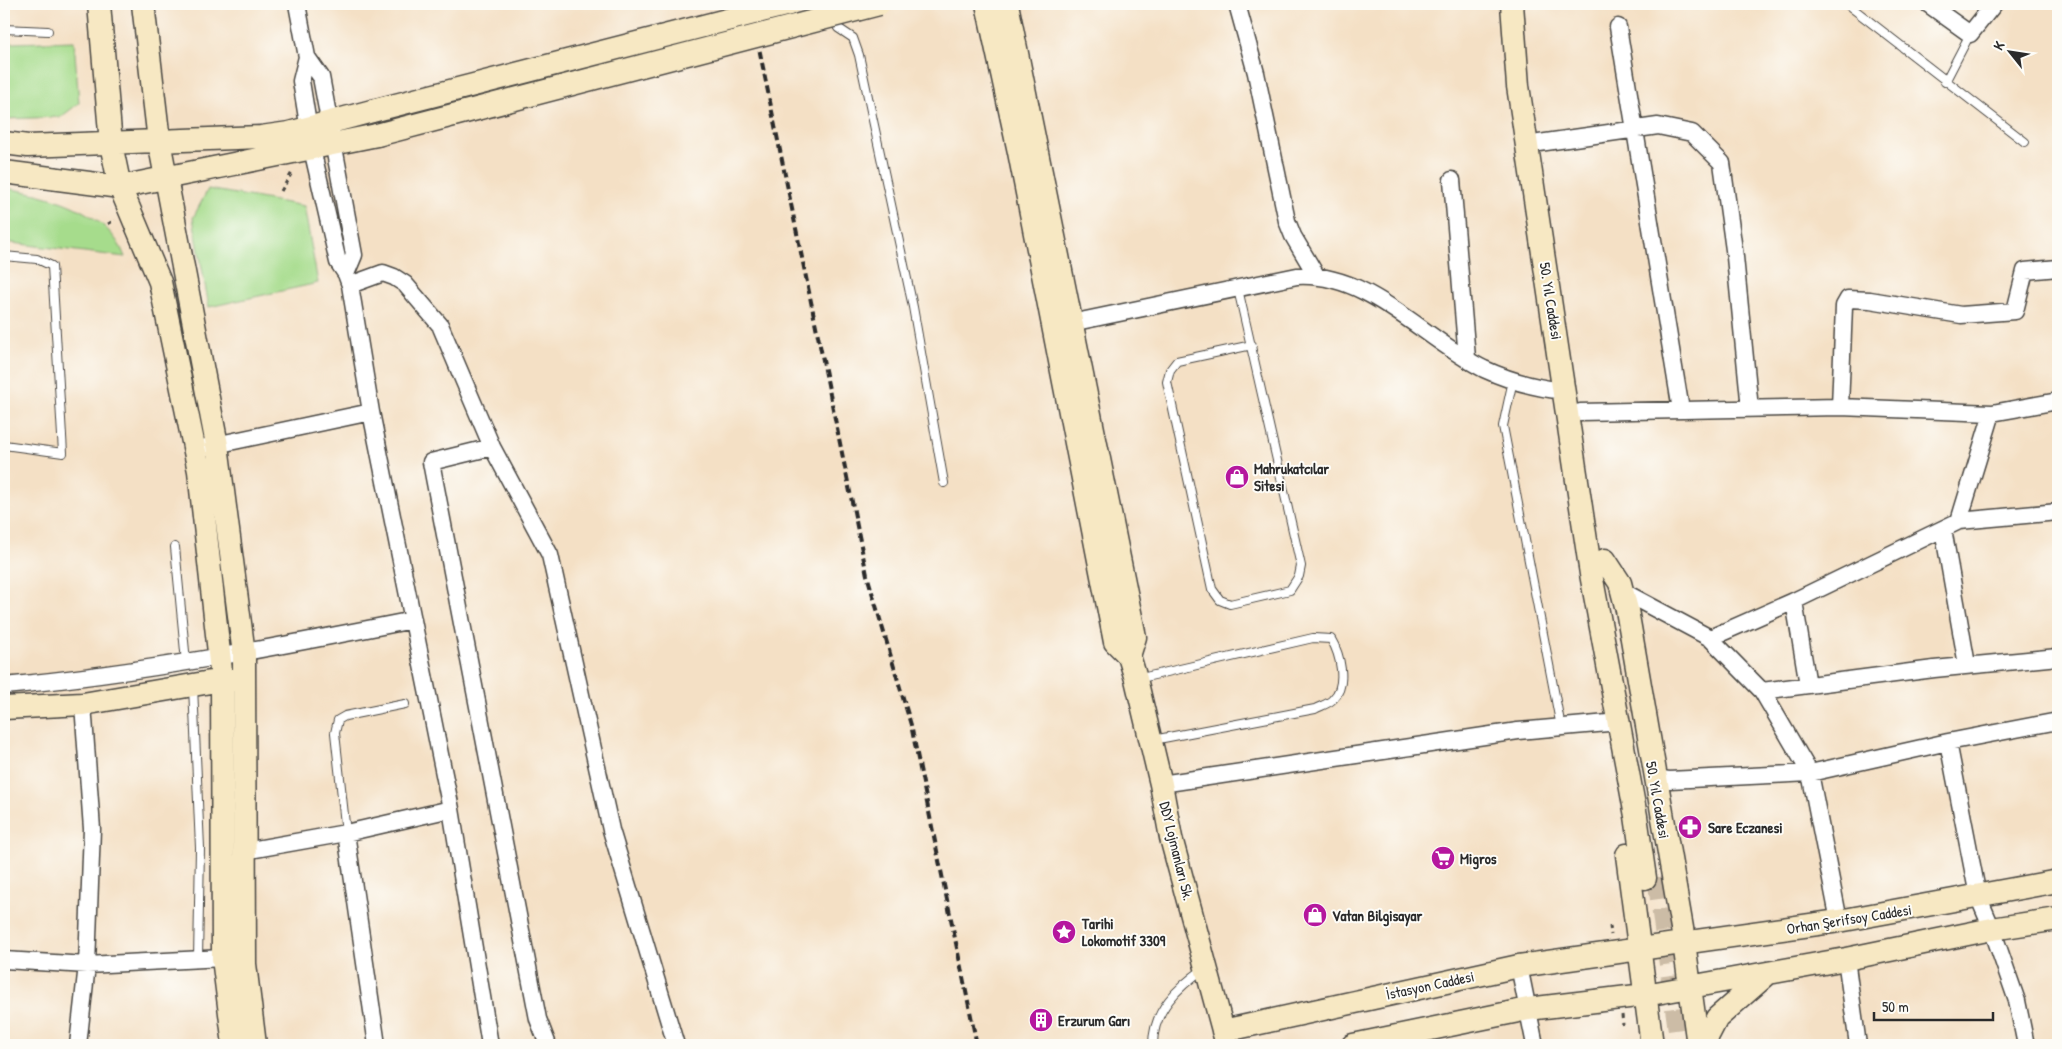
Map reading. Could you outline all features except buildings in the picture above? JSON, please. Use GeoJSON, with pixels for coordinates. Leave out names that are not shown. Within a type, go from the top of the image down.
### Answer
{"type":"FeatureCollection","features":[{"type":"Feature","properties":{"kind":"street"},"geometry":{"type":"LineString","coordinates":[[99,4],[111,144],[120,187],[160,282],[199,471],[220,657],[233,680],[244,851],[245,964],[255,1045]]}},
{"type":"Feature","properties":{"kind":"street"},"geometry":{"type":"LineString","coordinates":[[143,4],[158,141],[217,445],[244,654],[233,680],[223,958],[234,1045]]}},
{"type":"Feature","properties":{"kind":"street"},"geometry":{"type":"LineString","coordinates":[[297,4],[307,57],[321,77],[321,136],[338,262],[348,280],[371,412],[451,809],[490,1045]]}},
{"type":"Feature","properties":{"kind":"street"},"geometry":{"type":"LineString","coordinates":[[4,172],[120,187],[321,136],[372,112],[789,4]]}},
{"type":"Feature","properties":{"kind":"street"},"geometry":{"type":"LineString","coordinates":[[4,144],[28,146],[111,144],[377,134],[879,4]]}},
{"type":"Feature","properties":{"kind":"street"},"geometry":{"type":"LineString","coordinates":[[987,4],[1019,152],[1115,642],[1129,656],[1135,636],[1007,4]]}},
{"type":"Feature","properties":{"kind":"street"},"geometry":{"type":"LineString","coordinates":[[1237,4],[1256,73],[1287,221],[1293,236],[1316,275]]}},
{"type":"Feature","properties":{"kind":"street","name":"50. Yıl Caddesi"},"geometry":{"type":"LineString","coordinates":[[1512,4],[1518,86],[1596,597],[1634,807],[1651,877],[1605,560],[1538,143],[1530,86],[1523,4]]}},
{"type":"Feature","properties":{"kind":"street"},"geometry":{"type":"LineString","coordinates":[[1928,4],[1970,34],[1994,4]]}},
{"type":"Feature","properties":{"kind":"street"},"geometry":{"type":"LineString","coordinates":[[1618,27],[1681,410]]}},
{"type":"Feature","properties":{"kind":"street"},"geometry":{"type":"LineString","coordinates":[[1538,143],[1658,126],[1692,133],[1722,163],[1735,257],[1750,409]]}},
{"type":"Feature","properties":{"kind":"street"},"geometry":{"type":"LineString","coordinates":[[1452,180],[1467,358]]}},
{"type":"Feature","properties":{"kind":"street"},"geometry":{"type":"LineString","coordinates":[[1840,407],[1844,306],[1848,299],[1870,300],[1961,315],[2014,311],[2025,271],[2058,268]]}},
{"type":"Feature","properties":{"kind":"street"},"geometry":{"type":"LineString","coordinates":[[348,280],[383,273],[405,284],[440,324],[492,447],[550,555],[611,830],[676,1045]]}},
{"type":"Feature","properties":{"kind":"street"},"geometry":{"type":"LineString","coordinates":[[1071,323],[1297,276],[1316,275],[1363,291],[1483,368],[1535,388],[1564,391]]}},
{"type":"Feature","properties":{"kind":"street"},"geometry":{"type":"LineString","coordinates":[[1580,412],[1840,407],[1992,412],[2058,401]]}},
{"type":"Feature","properties":{"kind":"street"},"geometry":{"type":"LineString","coordinates":[[193,449],[371,412]]}},
{"type":"Feature","properties":{"kind":"street"},"geometry":{"type":"LineString","coordinates":[[1959,521],[1992,412]]}},
{"type":"Feature","properties":{"kind":"street"},"geometry":{"type":"LineString","coordinates":[[492,447],[431,462],[538,1019],[548,1045]]}},
{"type":"Feature","properties":{"kind":"street"},"geometry":{"type":"LineString","coordinates":[[1710,638],[1794,601],[1959,521],[2058,512]]}},
{"type":"Feature","properties":{"kind":"street"},"geometry":{"type":"LineString","coordinates":[[1943,529],[1967,665]]}},
{"type":"Feature","properties":{"kind":"street","name":"50. Yıl Caddesi"},"geometry":{"type":"LineString","coordinates":[[1605,560],[1620,583],[1627,610],[1654,778],[1684,943],[1698,1045]]}},
{"type":"Feature","properties":{"kind":"street"},"geometry":{"type":"LineString","coordinates":[[1622,591],[1710,638],[1762,691],[1810,773],[1839,921]]}},
{"type":"Feature","properties":{"kind":"street","name":"50. Yıl Caddesi"},"geometry":{"type":"LineString","coordinates":[[1596,597],[1593,609],[1594,630],[1652,1045]]}},
{"type":"Feature","properties":{"kind":"street"},"geometry":{"type":"LineString","coordinates":[[1794,601],[1808,685]]}},
{"type":"Feature","properties":{"kind":"street"},"geometry":{"type":"LineString","coordinates":[[4,686],[83,679],[244,654],[413,620]]}},
{"type":"Feature","properties":{"kind":"street","name":"DDY Lojmanları Sk."},"geometry":{"type":"LineString","coordinates":[[1129,656],[1161,784],[1171,838],[1225,1038]]}},
{"type":"Feature","properties":{"kind":"street"},"geometry":{"type":"LineString","coordinates":[[1762,691],[1967,665],[2058,656]]}},
{"type":"Feature","properties":{"kind":"street"},"geometry":{"type":"LineString","coordinates":[[4,708],[83,704],[192,685],[233,680]]}},
{"type":"Feature","properties":{"kind":"street"},"geometry":{"type":"LineString","coordinates":[[78,1045],[87,965],[92,828],[83,704]]}},
{"type":"Feature","properties":{"kind":"street"},"geometry":{"type":"LineString","coordinates":[[1654,778],[1669,780],[1810,773],[1948,742],[2058,721]]}},
{"type":"Feature","properties":{"kind":"street"},"geometry":{"type":"LineString","coordinates":[[1161,784],[1518,731],[1608,723]]}},
{"type":"Feature","properties":{"kind":"street"},"geometry":{"type":"LineString","coordinates":[[1948,742],[1978,896],[2018,1000],[2026,1045]]}},
{"type":"Feature","properties":{"kind":"street"},"geometry":{"type":"LineString","coordinates":[[244,851],[346,832],[451,809]]}},
{"type":"Feature","properties":{"kind":"street"},"geometry":{"type":"LineString","coordinates":[[346,832],[377,1045]]}},
{"type":"Feature","properties":{"kind":"street","name":"Orhan Şerifsoy Caddesi"},"geometry":{"type":"LineString","coordinates":[[1639,948],[1839,921],[2058,881]]}},
{"type":"Feature","properties":{"kind":"street"},"geometry":{"type":"LineString","coordinates":[[1353,1045],[1528,1008],[1645,995],[1846,959],[1992,929],[2058,919]]}},
{"type":"Feature","properties":{"kind":"street","name":"İstasyon Caddesi"},"geometry":{"type":"LineString","coordinates":[[1225,1038],[1519,966],[1639,948]]}},
{"type":"Feature","properties":{"kind":"street"},"geometry":{"type":"LineString","coordinates":[[4,960],[87,965],[223,958]]}},
{"type":"Feature","properties":{"kind":"street"},"geometry":{"type":"LineString","coordinates":[[1846,959],[1858,1045]]}},
{"type":"Feature","properties":{"kind":"street"},"geometry":{"type":"LineString","coordinates":[[1519,966],[1536,1045]]}},
{"type":"Feature","properties":{"kind":"street"},"geometry":{"type":"LineString","coordinates":[[1703,1045],[1717,1018],[1770,972]]}},
{"type":"Feature","properties":{"kind":"lane"},"geometry":{"type":"LineString","coordinates":[[826,4],[838,28],[852,38],[859,55],[913,306],[944,483]]}},
{"type":"Feature","properties":{"kind":"lane"},"geometry":{"type":"LineString","coordinates":[[1847,4],[1945,82],[2025,142]]}},
{"type":"Feature","properties":{"kind":"lane"},"geometry":{"type":"LineString","coordinates":[[4,29],[48,31]]}},
{"type":"Feature","properties":{"kind":"lane"},"geometry":{"type":"LineString","coordinates":[[1945,82],[1970,34]]}},
{"type":"Feature","properties":{"kind":"lane"},"geometry":{"type":"LineString","coordinates":[[4,256],[38,259],[52,266],[63,453],[4,445]]}},
{"type":"Feature","properties":{"kind":"lane"},"geometry":{"type":"LineString","coordinates":[[1238,289],[1252,345],[1301,566],[1299,576],[1290,590],[1230,604],[1220,600],[1212,589],[1167,382],[1170,370],[1177,361],[1252,345]]}},
{"type":"Feature","properties":{"kind":"lane"},"geometry":{"type":"LineString","coordinates":[[1513,380],[1503,426],[1560,727]]}},
{"type":"Feature","properties":{"kind":"lane"},"geometry":{"type":"LineString","coordinates":[[175,547],[186,662]]}},
{"type":"Feature","properties":{"kind":"lane"},"geometry":{"type":"LineString","coordinates":[[1136,679],[1313,638],[1331,639],[1338,651],[1342,684],[1333,699],[1315,709],[1150,741]]}},
{"type":"Feature","properties":{"kind":"lane"},"geometry":{"type":"LineString","coordinates":[[192,685],[200,848],[198,959]]}},
{"type":"Feature","properties":{"kind":"lane"},"geometry":{"type":"LineString","coordinates":[[346,832],[335,733],[338,720],[345,716],[405,704]]}},
{"type":"Feature","properties":{"kind":"lane"},"geometry":{"type":"LineString","coordinates":[[1153,1045],[1160,1012],[1180,985],[1206,967]]}},
{"type":"Feature","properties":{"kind":"path"},"geometry":{"type":"LineString","coordinates":[[1610,926],[1613,952]]}},
{"type":"Feature","properties":{"kind":"path"},"geometry":{"type":"LineString","coordinates":[[1619,998],[1623,1024]]}},
{"type":"Feature","properties":{"kind":"green space"},"geometry":{"type":"Polygon","coordinates":[[[74,41],[79,103],[61,117],[4,119],[4,42],[74,41]]]}},
{"type":"Feature","properties":{"kind":"green space"},"geometry":{"type":"Polygon","coordinates":[[[4,188],[57,200],[91,216],[105,227],[117,241],[125,257],[4,242],[4,188]]]}},
{"type":"Feature","properties":{"kind":"green space"},"geometry":{"type":"Polygon","coordinates":[[[208,189],[304,206],[318,283],[209,307],[193,218],[208,189]]]}},
{"type":"Feature","properties":{"kind":"tunnel"},"geometry":{"type":"LineString","coordinates":[[1658,877],[1681,1045]]}},
{"type":"Feature","properties":{"kind":"railway"},"geometry":{"type":"LineString","coordinates":[[750,4],[867,575],[911,725],[977,1045]]}},
{"type":"Feature","properties":{"kind":"place","name":"Mahrukatcılar Sitesi"},"geometry":{"type":"Point","coordinates":[1237,477]}},
{"type":"Feature","properties":{"kind":"place","name":"Sare Eczanesi"},"geometry":{"type":"Point","coordinates":[1690,827]}},
{"type":"Feature","properties":{"kind":"place","name":"Migros"},"geometry":{"type":"Point","coordinates":[1443,858]}},
{"type":"Feature","properties":{"kind":"place","name":"Vatan Bilgisayar"},"geometry":{"type":"Point","coordinates":[1315,915]}},
{"type":"Feature","properties":{"kind":"place","name":"Tarihi Lokomotif 3309"},"geometry":{"type":"Point","coordinates":[1064,932]}},
{"type":"Feature","properties":{"kind":"place","name":"Erzurum Garı"},"geometry":{"type":"Point","coordinates":[1041,1020]}}]}
